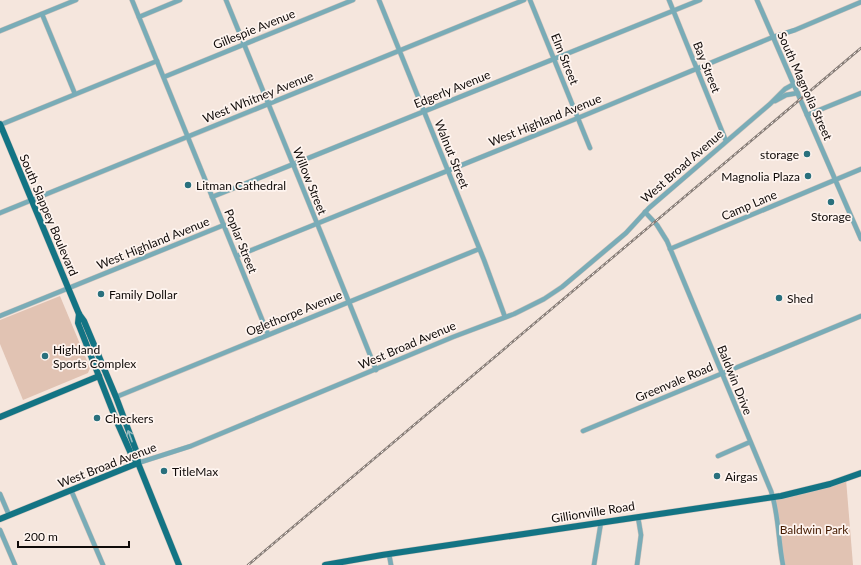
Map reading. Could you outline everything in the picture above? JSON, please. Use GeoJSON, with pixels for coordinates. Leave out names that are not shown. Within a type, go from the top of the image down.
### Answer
{"type":"FeatureCollection","features":[{"type":"Feature","properties":{"kind":"main road","name":"South Slappey Boulevard"},"geometry":{"type":"LineString","coordinates":[[0,124],[79,314],[84,321],[111,384],[137,453],[138,463]]}},
{"type":"Feature","properties":{"kind":"main road","name":"South Slappey Boulevard"},"geometry":{"type":"LineString","coordinates":[[79,314],[78,324],[132,456],[138,463]]}},
{"type":"Feature","properties":{"kind":"main road"},"geometry":{"type":"LineString","coordinates":[[99,376],[102,362]]}},
{"type":"Feature","properties":{"kind":"main road"},"geometry":{"type":"LineString","coordinates":[[99,376],[111,384]]}},
{"type":"Feature","properties":{"kind":"main road"},"geometry":{"type":"LineString","coordinates":[[0,417],[99,376]]}},
{"type":"Feature","properties":{"kind":"main road"},"geometry":{"type":"LineString","coordinates":[[138,463],[179,565]]}},
{"type":"Feature","properties":{"kind":"main road","name":"West Broad Avenue"},"geometry":{"type":"LineString","coordinates":[[0,519],[138,463]]}},
{"type":"Feature","properties":{"kind":"main road","name":"Gillionville Road"},"geometry":{"type":"LineString","coordinates":[[325,565],[389,554],[773,497],[830,484],[861,473]]}},
{"type":"Feature","properties":{"kind":"street"},"geometry":{"type":"LineString","coordinates":[[0,31],[76,0]]}},
{"type":"Feature","properties":{"kind":"street","name":"Poplar Street"},"geometry":{"type":"LineString","coordinates":[[132,0],[268,334]]}},
{"type":"Feature","properties":{"kind":"street"},"geometry":{"type":"LineString","coordinates":[[139,17],[180,0]]}},
{"type":"Feature","properties":{"kind":"street","name":"Willow Street"},"geometry":{"type":"LineString","coordinates":[[226,0],[376,370]]}},
{"type":"Feature","properties":{"kind":"street","name":"Gillespie Avenue"},"geometry":{"type":"LineString","coordinates":[[164,77],[353,0]]}},
{"type":"Feature","properties":{"kind":"street","name":"Walnut Street"},"geometry":{"type":"LineString","coordinates":[[378,0],[480,249],[505,317]]}},
{"type":"Feature","properties":{"kind":"street","name":"West Whitney Avenue"},"geometry":{"type":"LineString","coordinates":[[0,213],[524,0]]}},
{"type":"Feature","properties":{"kind":"street","name":"Elm Street"},"geometry":{"type":"LineString","coordinates":[[530,0],[590,148]]}},
{"type":"Feature","properties":{"kind":"street","name":"Bay Street"},"geometry":{"type":"LineString","coordinates":[[669,0],[726,142]]}},
{"type":"Feature","properties":{"kind":"street","name":"Edgerly Avenue"},"geometry":{"type":"LineString","coordinates":[[212,197],[700,0]]}},
{"type":"Feature","properties":{"kind":"street","name":"South Magnolia Street"},"geometry":{"type":"LineString","coordinates":[[757,0],[861,239]]}},
{"type":"Feature","properties":{"kind":"street","name":"West Highland Avenue"},"geometry":{"type":"LineString","coordinates":[[237,256],[861,2]]}},
{"type":"Feature","properties":{"kind":"street"},"geometry":{"type":"LineString","coordinates":[[42,14],[75,94]]}},
{"type":"Feature","properties":{"kind":"street"},"geometry":{"type":"LineString","coordinates":[[0,124],[157,61]]}},
{"type":"Feature","properties":{"kind":"street","name":"West Broad Avenue"},"geometry":{"type":"LineString","coordinates":[[138,463],[186,448],[453,337],[532,306],[562,287],[630,230],[645,212],[770,104],[785,89],[794,84]]}},
{"type":"Feature","properties":{"kind":"street","name":"West Broad Avenue"},"geometry":{"type":"LineString","coordinates":[[770,104],[786,96],[798,93]]}},
{"type":"Feature","properties":{"kind":"street"},"geometry":{"type":"LineString","coordinates":[[807,115],[861,93]]}},
{"type":"Feature","properties":{"kind":"street"},"geometry":{"type":"LineString","coordinates":[[835,180],[861,169]]}},
{"type":"Feature","properties":{"kind":"street","name":"Camp Lane"},"geometry":{"type":"LineString","coordinates":[[670,249],[835,180]]}},
{"type":"Feature","properties":{"kind":"street","name":"Baldwin Drive"},"geometry":{"type":"LineString","coordinates":[[645,212],[660,229],[670,249],[773,497],[783,565]]}},
{"type":"Feature","properties":{"kind":"street","name":"West Highland Avenue"},"geometry":{"type":"LineString","coordinates":[[0,316],[224,225]]}},
{"type":"Feature","properties":{"kind":"street","name":"Oglethorpe Avenue"},"geometry":{"type":"LineString","coordinates":[[116,397],[480,249]]}},
{"type":"Feature","properties":{"kind":"street","name":"Greenvale Road"},"geometry":{"type":"LineString","coordinates":[[583,431],[861,316]]}},
{"type":"Feature","properties":{"kind":"street"},"geometry":{"type":"LineString","coordinates":[[718,456],[750,442]]}},
{"type":"Feature","properties":{"kind":"street"},"geometry":{"type":"LineString","coordinates":[[71,490],[103,565]]}},
{"type":"Feature","properties":{"kind":"street"},"geometry":{"type":"LineString","coordinates":[[0,494],[9,515]]}},
{"type":"Feature","properties":{"kind":"street"},"geometry":{"type":"LineString","coordinates":[[637,565],[641,535],[638,517]]}},
{"type":"Feature","properties":{"kind":"street"},"geometry":{"type":"LineString","coordinates":[[594,565],[601,522]]}},
{"type":"Feature","properties":{"kind":"street"},"geometry":{"type":"LineString","coordinates":[[0,530],[15,565]]}},
{"type":"Feature","properties":{"kind":"street"},"geometry":{"type":"LineString","coordinates":[[389,554],[391,565]]}},
{"type":"Feature","properties":{"kind":"green space","name":"Highland Sports Complex"},"geometry":{"type":"Polygon","coordinates":[[[60,296],[90,368],[88,373],[23,400],[0,344],[0,320],[60,296]]]}},
{"type":"Feature","properties":{"kind":"green space","name":"Baldwin Park"},"geometry":{"type":"Polygon","coordinates":[[[846,479],[853,565],[783,565],[773,497],[846,479]]]}},
{"type":"Feature","properties":{"kind":"railway"},"geometry":{"type":"LineString","coordinates":[[248,565],[861,48]]}},
{"type":"Feature","properties":{"kind":"place","name":"storage"},"geometry":{"type":"Point","coordinates":[807,154]}},
{"type":"Feature","properties":{"kind":"place","name":"Magnolia Plaza"},"geometry":{"type":"Point","coordinates":[808,176]}},
{"type":"Feature","properties":{"kind":"place","name":"Litman Cathedral"},"geometry":{"type":"Point","coordinates":[188,185]}},
{"type":"Feature","properties":{"kind":"place","name":"Storage"},"geometry":{"type":"Point","coordinates":[831,202]}},
{"type":"Feature","properties":{"kind":"place","name":"Family Dollar"},"geometry":{"type":"Point","coordinates":[101,294]}},
{"type":"Feature","properties":{"kind":"place","name":"Shed"},"geometry":{"type":"Point","coordinates":[779,298]}},
{"type":"Feature","properties":{"kind":"place","name":"Highland Sports Complex"},"geometry":{"type":"Point","coordinates":[45,356]}},
{"type":"Feature","properties":{"kind":"place","name":"Checkers"},"geometry":{"type":"Point","coordinates":[97,418]}},
{"type":"Feature","properties":{"kind":"place","name":"TitleMax"},"geometry":{"type":"Point","coordinates":[164,471]}},
{"type":"Feature","properties":{"kind":"place","name":"Airgas"},"geometry":{"type":"Point","coordinates":[717,476]}}]}
